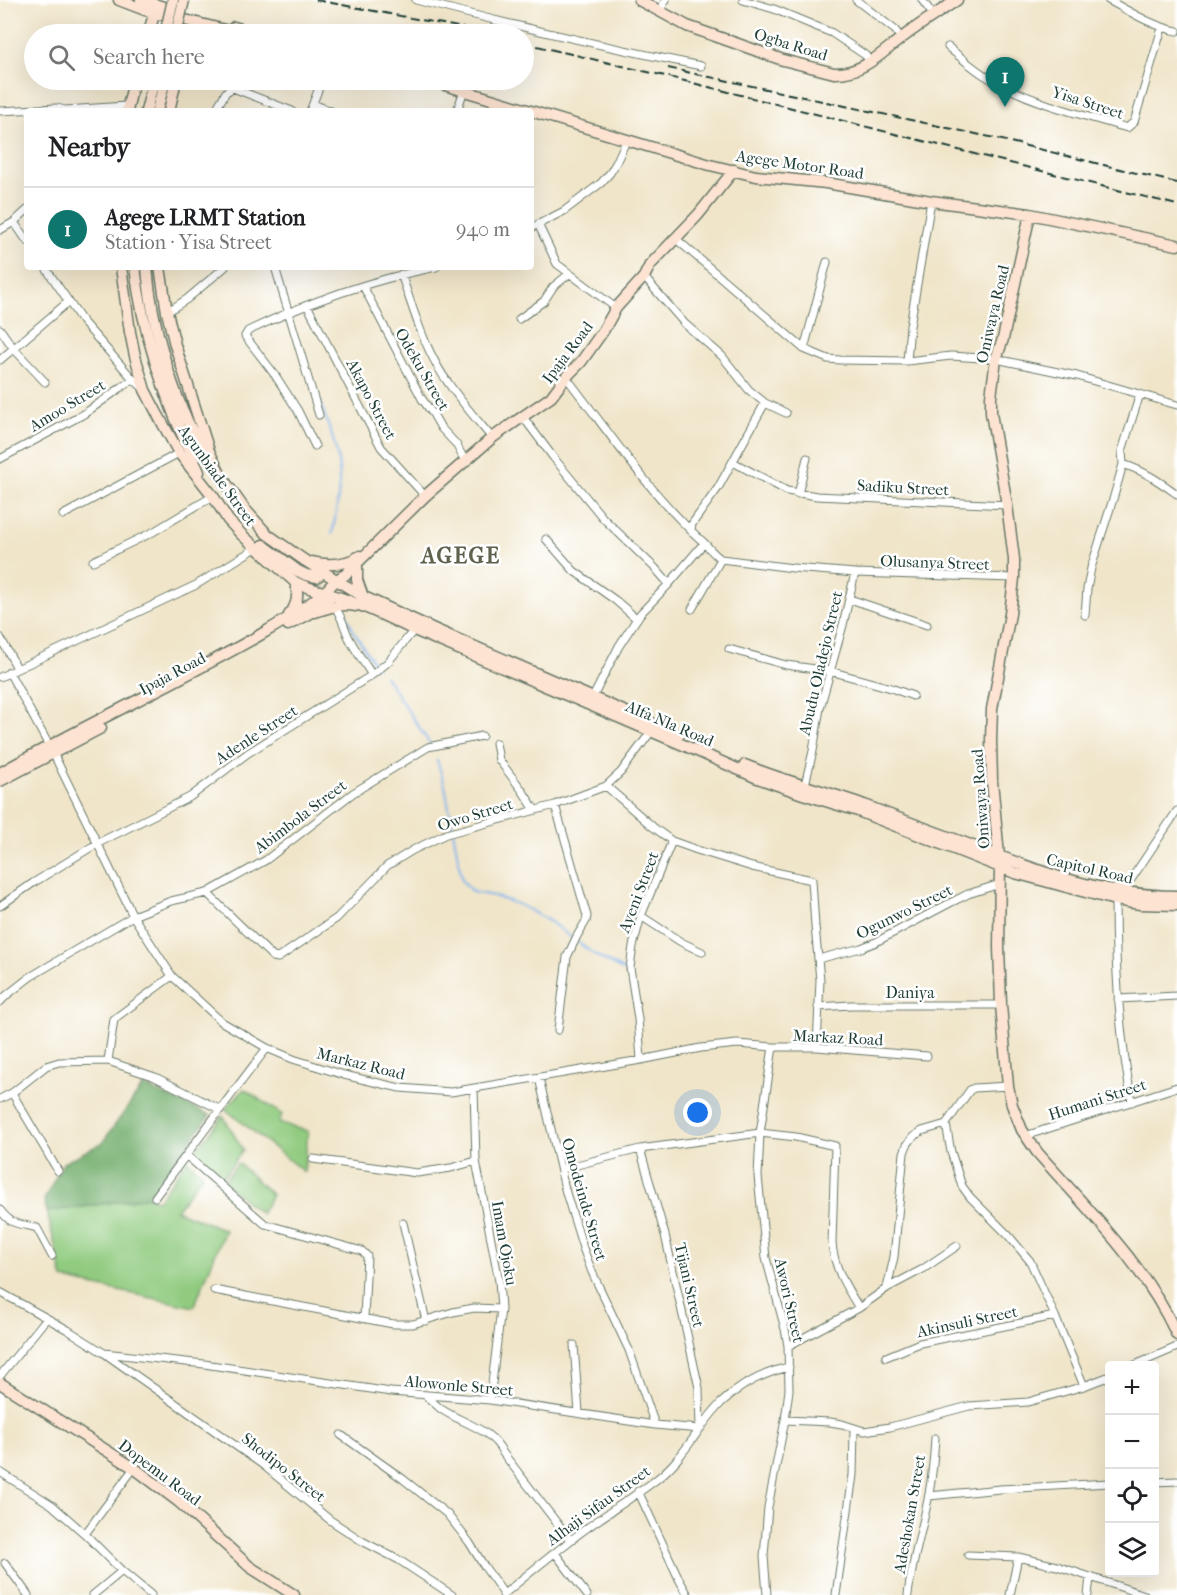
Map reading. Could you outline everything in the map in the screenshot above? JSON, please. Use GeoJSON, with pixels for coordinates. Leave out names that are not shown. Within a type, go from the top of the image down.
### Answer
{"type":"FeatureCollection","features":[{"type":"Feature","properties":{"kind":"main road"},"geometry":{"type":"LineString","coordinates":[[119,0],[146,10],[156,9],[219,24]]}},
{"type":"Feature","properties":{"kind":"main road"},"geometry":{"type":"LineString","coordinates":[[141,0],[156,9],[198,24]]}},
{"type":"Feature","properties":{"kind":"main road"},"geometry":{"type":"LineString","coordinates":[[167,24],[173,0]]}},
{"type":"Feature","properties":{"kind":"main road"},"geometry":{"type":"LineString","coordinates":[[178,24],[184,0]]}},
{"type":"Feature","properties":{"kind":"main road","name":"Ogba Road"},"geometry":{"type":"LineString","coordinates":[[639,0],[687,26],[783,60],[842,74],[865,66],[957,0]]}},
{"type":"Feature","properties":{"kind":"main road"},"geometry":{"type":"LineString","coordinates":[[151,24],[156,9]]}},
{"type":"Feature","properties":{"kind":"main road"},"geometry":{"type":"LineString","coordinates":[[127,108],[132,90]]}},
{"type":"Feature","properties":{"kind":"main road"},"geometry":{"type":"LineString","coordinates":[[147,108],[155,90]]}},
{"type":"Feature","properties":{"kind":"main road"},"geometry":{"type":"LineString","coordinates":[[157,108],[158,90]]}},
{"type":"Feature","properties":{"kind":"main road"},"geometry":{"type":"LineString","coordinates":[[170,108],[174,90]]}},
{"type":"Feature","properties":{"kind":"main road","name":"Agege Motor Road"},"geometry":{"type":"LineString","coordinates":[[464,90],[524,108]]}},
{"type":"Feature","properties":{"kind":"main road","name":"Agege Motor Road"},"geometry":{"type":"LineString","coordinates":[[534,111],[711,165],[756,176],[826,183],[931,201],[1030,214],[1177,244]]}},
{"type":"Feature","properties":{"kind":"main road","name":"Ipaja Road"},"geometry":{"type":"LineString","coordinates":[[0,773],[190,681],[309,614],[331,598],[341,580],[425,496],[492,438],[551,397],[581,362],[616,309],[644,277],[650,265],[698,215],[734,170]]}},
{"type":"Feature","properties":{"kind":"main road","name":"Oniwaya Road"},"geometry":{"type":"LineString","coordinates":[[1030,214],[1003,339],[996,358],[991,413],[1014,560],[1010,614],[992,709],[991,740],[992,781],[1000,862],[1001,1005],[1008,1086],[1012,1105],[1025,1136],[1036,1152],[1125,1252],[1150,1287],[1177,1335]]}},
{"type":"Feature","properties":{"kind":"main road","name":"Agunbiade Street"},"geometry":{"type":"LineString","coordinates":[[121,270],[130,332],[145,390],[179,453],[213,496],[228,520],[256,548],[295,582],[331,598]]}},
{"type":"Feature","properties":{"kind":"main road"},"geometry":{"type":"LineString","coordinates":[[135,270],[138,297],[147,336],[165,394],[205,486]]}},
{"type":"Feature","properties":{"kind":"main road"},"geometry":{"type":"LineString","coordinates":[[147,270],[151,300],[171,380],[192,431],[221,476]]}},
{"type":"Feature","properties":{"kind":"main road","name":"Agunbiade Street"},"geometry":{"type":"LineString","coordinates":[[160,270],[175,345],[202,433],[221,476],[254,521],[267,534],[323,572],[341,580]]}},
{"type":"Feature","properties":{"kind":"main road"},"geometry":{"type":"LineString","coordinates":[[213,496],[268,550],[298,571],[317,577],[323,572]]}},
{"type":"Feature","properties":{"kind":"main road"},"geometry":{"type":"LineString","coordinates":[[304,560],[332,565],[352,561],[371,550]]}},
{"type":"Feature","properties":{"kind":"main road"},"geometry":{"type":"LineString","coordinates":[[357,564],[357,580],[364,597]]}},
{"type":"Feature","properties":{"kind":"main road","name":"Alfa Nla Road"},"geometry":{"type":"LineString","coordinates":[[341,580],[364,597],[415,626],[804,790],[1000,862]]}},
{"type":"Feature","properties":{"kind":"main road"},"geometry":{"type":"LineString","coordinates":[[278,624],[295,606],[298,590],[295,582]]}},
{"type":"Feature","properties":{"kind":"main road","name":"Ipaja Road"},"geometry":{"type":"LineString","coordinates":[[0,781],[51,749],[278,624],[331,598]]}},
{"type":"Feature","properties":{"kind":"main road","name":"Alfa Nla Road"},"geometry":{"type":"LineString","coordinates":[[331,598],[415,626],[593,697],[654,728]]}},
{"type":"Feature","properties":{"kind":"main road","name":"Capitol Road"},"geometry":{"type":"LineString","coordinates":[[1000,862],[1047,882],[1119,896],[1140,904],[1177,904]]}},
{"type":"Feature","properties":{"kind":"main road","name":"Capitol Road"},"geometry":{"type":"LineString","coordinates":[[1119,896],[1177,896]]}},
{"type":"Feature","properties":{"kind":"main road","name":"Dopemu Road"},"geometry":{"type":"LineString","coordinates":[[0,1383],[134,1468],[178,1502],[250,1567],[294,1595]]}},
{"type":"Feature","properties":{"kind":"street"},"geometry":{"type":"LineString","coordinates":[[416,0],[510,24]]}},
{"type":"Feature","properties":{"kind":"street"},"geometry":{"type":"LineString","coordinates":[[659,11],[666,0]]}},
{"type":"Feature","properties":{"kind":"street"},"geometry":{"type":"LineString","coordinates":[[743,0],[774,9],[832,33],[865,55],[871,62]]}},
{"type":"Feature","properties":{"kind":"street"},"geometry":{"type":"LineString","coordinates":[[856,0],[902,38]]}},
{"type":"Feature","properties":{"kind":"street"},"geometry":{"type":"LineString","coordinates":[[922,0],[934,16]]}},
{"type":"Feature","properties":{"kind":"street"},"geometry":{"type":"LineString","coordinates":[[1108,0],[1146,21],[1177,31]]}},
{"type":"Feature","properties":{"kind":"street","name":"Yisa Street"},"geometry":{"type":"LineString","coordinates":[[948,47],[984,75],[1018,92],[1072,112],[1127,128],[1134,122],[1162,28]]}},
{"type":"Feature","properties":{"kind":"street"},"geometry":{"type":"LineString","coordinates":[[534,30],[631,53],[701,66]]}},
{"type":"Feature","properties":{"kind":"street"},"geometry":{"type":"LineString","coordinates":[[217,108],[230,90]]}},
{"type":"Feature","properties":{"kind":"street"},"geometry":{"type":"LineString","coordinates":[[238,90],[284,108]]}},
{"type":"Feature","properties":{"kind":"street"},"geometry":{"type":"LineString","coordinates":[[311,107],[318,90]]}},
{"type":"Feature","properties":{"kind":"street"},"geometry":{"type":"LineString","coordinates":[[458,108],[464,90]]}},
{"type":"Feature","properties":{"kind":"street"},"geometry":{"type":"LineString","coordinates":[[0,111],[24,110]]}},
{"type":"Feature","properties":{"kind":"street"},"geometry":{"type":"LineString","coordinates":[[616,309],[557,264],[534,226],[564,211],[601,183],[616,163],[627,139]]}},
{"type":"Feature","properties":{"kind":"street"},"geometry":{"type":"LineString","coordinates":[[907,361],[910,326],[931,201]]}},
{"type":"Feature","properties":{"kind":"street"},"geometry":{"type":"LineString","coordinates":[[0,230],[24,213]]}},
{"type":"Feature","properties":{"kind":"street"},"geometry":{"type":"LineString","coordinates":[[14,222],[24,237]]}},
{"type":"Feature","properties":{"kind":"street"},"geometry":{"type":"LineString","coordinates":[[675,238],[804,349],[828,359],[907,361],[951,356],[996,358],[1077,376],[1177,405]]}},
{"type":"Feature","properties":{"kind":"street"},"geometry":{"type":"LineString","coordinates":[[804,349],[827,262]]}},
{"type":"Feature","properties":{"kind":"street"},"geometry":{"type":"LineString","coordinates":[[47,270],[68,302],[108,352],[145,390]]}},
{"type":"Feature","properties":{"kind":"street"},"geometry":{"type":"LineString","coordinates":[[167,312],[187,299],[221,270]]}},
{"type":"Feature","properties":{"kind":"street"},"geometry":{"type":"LineString","coordinates":[[275,270],[319,415]]}},
{"type":"Feature","properties":{"kind":"street"},"geometry":{"type":"LineString","coordinates":[[315,446],[298,411],[245,336],[248,331],[307,305],[401,274],[421,270]]}},
{"type":"Feature","properties":{"kind":"street"},"geometry":{"type":"LineString","coordinates":[[401,274],[431,353],[448,383],[492,438]]}},
{"type":"Feature","properties":{"kind":"street"},"geometry":{"type":"LineString","coordinates":[[519,319],[544,301],[553,287],[569,274]]}},
{"type":"Feature","properties":{"kind":"street"},"geometry":{"type":"LineString","coordinates":[[644,277],[685,324],[722,356],[750,390],[765,403],[786,414]]}},
{"type":"Feature","properties":{"kind":"street","name":"Odeku Street"},"geometry":{"type":"LineString","coordinates":[[363,286],[422,399],[441,428],[456,444],[465,461]]}},
{"type":"Feature","properties":{"kind":"street"},"geometry":{"type":"LineString","coordinates":[[0,360],[68,302]]}},
{"type":"Feature","properties":{"kind":"street","name":"Akapo Street"},"geometry":{"type":"LineString","coordinates":[[307,305],[381,447],[425,496]]}},
{"type":"Feature","properties":{"kind":"street"},"geometry":{"type":"LineString","coordinates":[[0,329],[14,349],[45,382]]}},
{"type":"Feature","properties":{"kind":"street"},"geometry":{"type":"LineString","coordinates":[[566,377],[652,488],[714,555],[721,559],[692,609]]}},
{"type":"Feature","properties":{"kind":"street","name":"Amoo Street"},"geometry":{"type":"LineString","coordinates":[[0,459],[84,414],[133,379]]}},
{"type":"Feature","properties":{"kind":"street"},"geometry":{"type":"LineString","coordinates":[[1085,615],[1091,568],[1123,464],[1122,451],[1140,394]]}},
{"type":"Feature","properties":{"kind":"street"},"geometry":{"type":"LineString","coordinates":[[691,530],[692,524],[718,488],[765,403]]}},
{"type":"Feature","properties":{"kind":"street"},"geometry":{"type":"LineString","coordinates":[[523,417],[603,518],[669,584]]}},
{"type":"Feature","properties":{"kind":"street"},"geometry":{"type":"LineString","coordinates":[[63,515],[179,453]]}},
{"type":"Feature","properties":{"kind":"street"},"geometry":{"type":"LineString","coordinates":[[798,494],[807,458]]}},
{"type":"Feature","properties":{"kind":"street","name":"Sadiku Street"},"geometry":{"type":"LineString","coordinates":[[733,462],[787,491],[798,494],[1007,505]]}},
{"type":"Feature","properties":{"kind":"street"},"geometry":{"type":"LineString","coordinates":[[1123,464],[1154,477],[1177,494]]}},
{"type":"Feature","properties":{"kind":"street"},"geometry":{"type":"LineString","coordinates":[[93,561],[153,532],[213,496]]}},
{"type":"Feature","properties":{"kind":"street"},"geometry":{"type":"LineString","coordinates":[[546,539],[573,571],[615,600],[637,619]]}},
{"type":"Feature","properties":{"kind":"street"},"geometry":{"type":"LineString","coordinates":[[593,697],[619,646],[637,619],[704,543]]}},
{"type":"Feature","properties":{"kind":"street"},"geometry":{"type":"LineString","coordinates":[[0,676],[196,585],[256,548]]}},
{"type":"Feature","properties":{"kind":"street","name":"Olusanya Street"},"geometry":{"type":"LineString","coordinates":[[721,559],[855,573],[1014,578]]}},
{"type":"Feature","properties":{"kind":"street","name":"Abudu Oladejo Street"},"geometry":{"type":"LineString","coordinates":[[804,790],[818,717],[855,573]]}},
{"type":"Feature","properties":{"kind":"street"},"geometry":{"type":"LineString","coordinates":[[331,598],[357,653],[372,675]]}},
{"type":"Feature","properties":{"kind":"street"},"geometry":{"type":"LineString","coordinates":[[850,599],[927,625]]}},
{"type":"Feature","properties":{"kind":"street","name":"Adenle Street"},"geometry":{"type":"LineString","coordinates":[[0,906],[98,843],[190,797],[248,753],[372,675],[388,662],[415,626]]}},
{"type":"Feature","properties":{"kind":"street"},"geometry":{"type":"LineString","coordinates":[[0,637],[17,668]]}},
{"type":"Feature","properties":{"kind":"street"},"geometry":{"type":"LineString","coordinates":[[729,649],[786,665],[830,671],[913,696]]}},
{"type":"Feature","properties":{"kind":"street","name":"Markaz Road"},"geometry":{"type":"LineString","coordinates":[[9,672],[51,749],[134,915],[172,976],[222,1022],[267,1048],[293,1059],[344,1075],[399,1088],[451,1092],[719,1045],[817,1047],[927,1056]]}},
{"type":"Feature","properties":{"kind":"street","name":"Owo Street"},"geometry":{"type":"LineString","coordinates":[[207,893],[273,957],[278,958],[337,918],[387,866],[413,850],[446,834],[555,805],[606,786],[621,772],[654,728]]}},
{"type":"Feature","properties":{"kind":"street","name":"Abimbola Street"},"geometry":{"type":"LineString","coordinates":[[0,1002],[30,977],[134,915],[171,901],[207,893],[266,860],[353,793],[428,747],[482,736]]}},
{"type":"Feature","properties":{"kind":"street"},"geometry":{"type":"LineString","coordinates":[[496,743],[500,760],[535,810]]}},
{"type":"Feature","properties":{"kind":"street"},"geometry":{"type":"LineString","coordinates":[[606,786],[652,827],[672,841],[752,867],[811,878],[820,980],[817,1047]]}},
{"type":"Feature","properties":{"kind":"street"},"geometry":{"type":"LineString","coordinates":[[555,805],[587,916],[567,957],[558,1030]]}},
{"type":"Feature","properties":{"kind":"street"},"geometry":{"type":"LineString","coordinates":[[1132,1102],[1118,999],[1115,948],[1119,896],[1177,811]]}},
{"type":"Feature","properties":{"kind":"street","name":"Ayeni Street"},"geometry":{"type":"LineString","coordinates":[[641,1060],[638,1019],[630,968],[641,916],[672,841]]}},
{"type":"Feature","properties":{"kind":"street","name":"Ogunwo Street"},"geometry":{"type":"LineString","coordinates":[[818,959],[876,942],[968,894],[1000,884]]}},
{"type":"Feature","properties":{"kind":"street"},"geometry":{"type":"LineString","coordinates":[[641,916],[681,942],[702,952]]}},
{"type":"Feature","properties":{"kind":"street"},"geometry":{"type":"LineString","coordinates":[[108,1061],[114,1018],[172,976]]}},
{"type":"Feature","properties":{"kind":"street"},"geometry":{"type":"LineString","coordinates":[[1118,999],[1177,996]]}},
{"type":"Feature","properties":{"kind":"street","name":"Daniya"},"geometry":{"type":"LineString","coordinates":[[818,1006],[1001,1005]]}},
{"type":"Feature","properties":{"kind":"street","name":"Awori Street"},"geometry":{"type":"LineString","coordinates":[[767,1595],[764,1556],[768,1507],[789,1390],[788,1346],[766,1258],[758,1176],[760,1133],[773,1047]]}},
{"type":"Feature","properties":{"kind":"street"},"geometry":{"type":"LineString","coordinates":[[155,1197],[267,1048]]}},
{"type":"Feature","properties":{"kind":"street"},"geometry":{"type":"LineString","coordinates":[[0,1099],[12,1093],[46,1066],[59,1062],[108,1061],[155,1077],[219,1109]]}},
{"type":"Feature","properties":{"kind":"street","name":"Omodeinde Street"},"geometry":{"type":"LineString","coordinates":[[539,1078],[574,1220],[591,1272],[629,1350],[655,1425]]}},
{"type":"Feature","properties":{"kind":"street"},"geometry":{"type":"LineString","coordinates":[[887,1288],[894,1257],[904,1153],[908,1144],[922,1131],[946,1124],[970,1090],[1008,1086]]}},
{"type":"Feature","properties":{"kind":"street","name":"Humani Street"},"geometry":{"type":"LineString","coordinates":[[1025,1136],[1177,1087]]}},
{"type":"Feature","properties":{"kind":"street","name":"Imam Ojoku"},"geometry":{"type":"LineString","coordinates":[[474,1089],[476,1161],[494,1250],[501,1309],[490,1400]]}},
{"type":"Feature","properties":{"kind":"street"},"geometry":{"type":"LineString","coordinates":[[12,1093],[58,1171]]}},
{"type":"Feature","properties":{"kind":"street"},"geometry":{"type":"LineString","coordinates":[[946,1124],[951,1152],[962,1186],[1030,1261],[1084,1386]]}},
{"type":"Feature","properties":{"kind":"street"},"geometry":{"type":"LineString","coordinates":[[561,1169],[640,1149],[760,1133],[796,1137],[835,1146],[833,1253],[844,1284],[859,1308]]}},
{"type":"Feature","properties":{"kind":"street","name":"Tijani Street"},"geometry":{"type":"LineString","coordinates":[[640,1149],[665,1235],[699,1388],[700,1429]]}},
{"type":"Feature","properties":{"kind":"street"},"geometry":{"type":"LineString","coordinates":[[186,1155],[265,1224],[362,1251],[367,1256],[364,1318]]}},
{"type":"Feature","properties":{"kind":"street"},"geometry":{"type":"LineString","coordinates":[[313,1159],[417,1173],[451,1168],[476,1161]]}},
{"type":"Feature","properties":{"kind":"street"},"geometry":{"type":"LineString","coordinates":[[0,1210],[8,1221],[37,1228],[52,1256]]}},
{"type":"Feature","properties":{"kind":"street"},"geometry":{"type":"LineString","coordinates":[[403,1223],[426,1321]]}},
{"type":"Feature","properties":{"kind":"street"},"geometry":{"type":"LineString","coordinates":[[788,1346],[859,1308],[887,1288],[923,1269],[957,1246]]}},
{"type":"Feature","properties":{"kind":"street"},"geometry":{"type":"LineString","coordinates":[[214,1290],[393,1324],[413,1324],[474,1308],[501,1309]]}},
{"type":"Feature","properties":{"kind":"street","name":"Shodipo Street"},"geometry":{"type":"LineString","coordinates":[[0,1292],[104,1353],[263,1465],[330,1520],[362,1541],[399,1560],[452,1595]]}},
{"type":"Feature","properties":{"kind":"street","name":"Akinsuli Street"},"geometry":{"type":"LineString","coordinates":[[886,1357],[920,1343],[1055,1316]]}},
{"type":"Feature","properties":{"kind":"street"},"geometry":{"type":"LineString","coordinates":[[0,1376],[46,1319]]}},
{"type":"Feature","properties":{"kind":"street"},"geometry":{"type":"LineString","coordinates":[[574,1345],[579,1413]]}},
{"type":"Feature","properties":{"kind":"street"},"geometry":{"type":"LineString","coordinates":[[1143,1361],[1177,1347]]}},
{"type":"Feature","properties":{"kind":"street","name":"Alowonle Street"},"geometry":{"type":"LineString","coordinates":[[104,1353],[204,1364],[329,1384],[426,1396],[490,1400],[655,1425],[700,1429]]}},
{"type":"Feature","properties":{"kind":"street"},"geometry":{"type":"LineString","coordinates":[[700,1429],[720,1404],[736,1390],[770,1371],[789,1367]]}},
{"type":"Feature","properties":{"kind":"street"},"geometry":{"type":"LineString","coordinates":[[785,1420],[830,1422],[864,1431],[890,1427],[969,1406],[1028,1402],[1105,1378]]}},
{"type":"Feature","properties":{"kind":"street"},"geometry":{"type":"LineString","coordinates":[[426,1396],[442,1409],[490,1435],[499,1444],[503,1453],[570,1540]]}},
{"type":"Feature","properties":{"kind":"street","name":"Alhaji Sifau Street"},"geometry":{"type":"LineString","coordinates":[[504,1595],[570,1540],[656,1480],[670,1468],[700,1429]]}},
{"type":"Feature","properties":{"kind":"street"},"geometry":{"type":"LineString","coordinates":[[836,1595],[852,1475],[854,1429]]}},
{"type":"Feature","properties":{"kind":"street"},"geometry":{"type":"LineString","coordinates":[[341,1435],[447,1514],[469,1542],[504,1595]]}},
{"type":"Feature","properties":{"kind":"street","name":"Adeshokan Street"},"geometry":{"type":"LineString","coordinates":[[908,1595],[911,1569],[929,1496],[934,1438]]}},
{"type":"Feature","properties":{"kind":"street"},"geometry":{"type":"LineString","coordinates":[[85,1534],[134,1468]]}},
{"type":"Feature","properties":{"kind":"street"},"geometry":{"type":"LineString","coordinates":[[0,1472],[52,1505],[151,1595]]}},
{"type":"Feature","properties":{"kind":"street"},"geometry":{"type":"LineString","coordinates":[[1159,1482],[1177,1481]]}},
{"type":"Feature","properties":{"kind":"street"},"geometry":{"type":"LineString","coordinates":[[929,1496],[1000,1489],[1105,1483]]}},
{"type":"Feature","properties":{"kind":"street"},"geometry":{"type":"LineString","coordinates":[[638,1491],[688,1595]]}},
{"type":"Feature","properties":{"kind":"street"},"geometry":{"type":"LineString","coordinates":[[555,1553],[587,1595]]}},
{"type":"Feature","properties":{"kind":"street"},"geometry":{"type":"LineString","coordinates":[[968,1555],[1018,1557],[1057,1566],[1144,1595]]}},
{"type":"Feature","properties":{"kind":"street"},"geometry":{"type":"LineString","coordinates":[[1010,1595],[1018,1557]]}},
{"type":"Feature","properties":{"kind":"street"},"geometry":{"type":"LineString","coordinates":[[5,1563],[28,1595]]}},
{"type":"Feature","properties":{"kind":"street"},"geometry":{"type":"LineString","coordinates":[[93,1595],[122,1571]]}},
{"type":"Feature","properties":{"kind":"street"},"geometry":{"type":"LineString","coordinates":[[1088,1595],[1090,1578]]}},
{"type":"Feature","properties":{"kind":"green space"},"geometry":{"type":"Polygon","coordinates":[[[143,1086],[210,1115],[148,1197],[47,1212],[44,1200],[63,1163],[102,1143],[143,1086]]]}},
{"type":"Feature","properties":{"kind":"green space"},"geometry":{"type":"Polygon","coordinates":[[[244,1089],[282,1114],[279,1123],[308,1131],[304,1172],[225,1109],[244,1089]]]}},
{"type":"Feature","properties":{"kind":"green space"},"geometry":{"type":"Polygon","coordinates":[[[223,1116],[243,1150],[222,1178],[193,1154],[223,1116]]]}},
{"type":"Feature","properties":{"kind":"green space"},"geometry":{"type":"Polygon","coordinates":[[[187,1160],[203,1174],[176,1210],[225,1230],[194,1307],[63,1279],[47,1212],[148,1197],[158,1200],[187,1160]]]}},
{"type":"Feature","properties":{"kind":"green space"},"geometry":{"type":"Polygon","coordinates":[[[238,1163],[272,1195],[261,1214],[223,1182],[238,1163]]]}},
{"type":"Feature","properties":{"kind":"waterway"},"geometry":{"type":"LineString","coordinates":[[315,389],[337,455],[338,494],[332,534]]}},
{"type":"Feature","properties":{"kind":"waterway"},"geometry":{"type":"LineString","coordinates":[[346,614],[376,667]]}},
{"type":"Feature","properties":{"kind":"waterway"},"geometry":{"type":"LineString","coordinates":[[385,676],[430,744]]}},
{"type":"Feature","properties":{"kind":"waterway"},"geometry":{"type":"LineString","coordinates":[[437,760],[445,786],[462,880],[472,892],[494,896],[520,905],[549,921],[595,955],[628,973]]}},
{"type":"Feature","properties":{"kind":"railway"},"geometry":{"type":"LineString","coordinates":[[316,0],[442,24]]}},
{"type":"Feature","properties":{"kind":"railway"},"geometry":{"type":"LineString","coordinates":[[534,45],[665,76],[1177,205]]}},
{"type":"Feature","properties":{"kind":"railway"},"geometry":{"type":"LineString","coordinates":[[668,68],[990,137],[1177,183]]}},
{"type":"Feature","properties":{"kind":"place","name":"Agege LRMT Station"},"geometry":{"type":"Point","coordinates":[1005,107]}},
{"type":"Feature","properties":{"kind":"district","name":"AGEGE"},"geometry":{"type":"Point","coordinates":[461,555]}}]}
